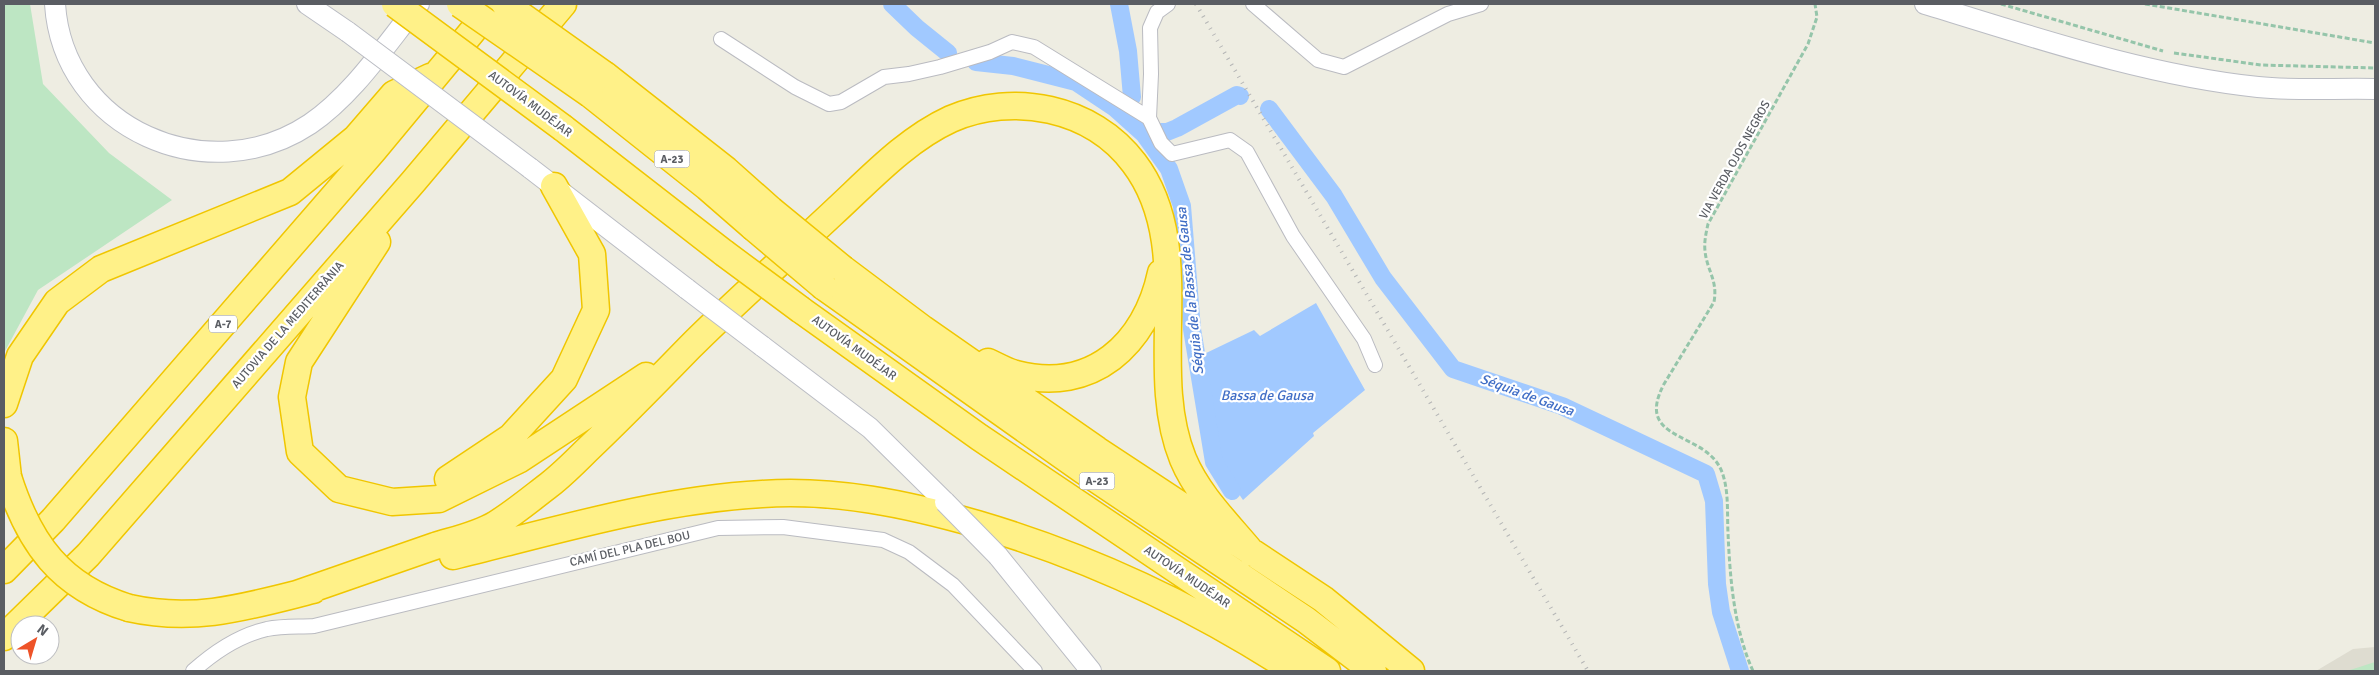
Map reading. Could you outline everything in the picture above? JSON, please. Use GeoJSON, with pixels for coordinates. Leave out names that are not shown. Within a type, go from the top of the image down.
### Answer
{"type":"FeatureCollection","features":[{"type":"Feature","properties":{"kind":"highway","name":"AUTOVÍA MUDÉJAR"},"geometry":{"type":"LineString","coordinates":[[395,4],[563,128],[801,310],[979,436],[1327,671]]}},
{"type":"Feature","properties":{"kind":"highway","name":"A-23"},"geometry":{"type":"LineString","coordinates":[[460,4],[597,84],[707,186],[762,219],[824,287],[1080,469],[1306,620],[1373,671]]}},
{"type":"Feature","properties":{"kind":"highway","name":"A-7"},"geometry":{"type":"LineString","coordinates":[[4,570],[53,520],[438,73],[495,4]]}},
{"type":"Feature","properties":{"kind":"highway"},"geometry":{"type":"LineString","coordinates":[[505,4],[597,84]]}},
{"type":"Feature","properties":{"kind":"highway","name":"AUTOVIA DE LA MEDITERRÀNIA"},"geometry":{"type":"LineString","coordinates":[[4,637],[88,555],[412,182],[563,4]]}},
{"type":"Feature","properties":{"kind":"highway"},"geometry":{"type":"LineString","coordinates":[[4,404],[20,356],[57,302],[101,269],[290,192],[356,138],[394,94],[438,73]]}},
{"type":"Feature","properties":{"kind":"highway"},"geometry":{"type":"LineString","coordinates":[[297,594],[493,526],[552,483],[616,423],[692,345],[904,149],[929,131],[952,119],[985,108],[1012,105],[1046,107],[1076,118],[1111,139],[1133,161],[1149,186],[1160,217],[1165,251],[1169,305],[1166,353],[1167,382],[1172,423],[1184,461],[1210,504],[1252,553]]}},
{"type":"Feature","properties":{"kind":"highway"},"geometry":{"type":"LineString","coordinates":[[412,182],[354,279],[299,362],[292,397],[300,452],[339,489],[392,502],[440,498],[520,459],[692,345]]}},
{"type":"Feature","properties":{"kind":"highway"},"geometry":{"type":"LineString","coordinates":[[392,502],[447,481],[511,436],[564,379],[596,310],[592,254],[554,186]]}},
{"type":"Feature","properties":{"kind":"highway"},"geometry":{"type":"LineString","coordinates":[[762,219],[986,361],[1015,374],[1046,379],[1074,376],[1095,368],[1116,355],[1135,336],[1147,316],[1155,295],[1165,251]]}},
{"type":"Feature","properties":{"kind":"highway"},"geometry":{"type":"LineString","coordinates":[[843,269],[923,329],[1065,428],[1323,598],[1411,671]]}},
{"type":"Feature","properties":{"kind":"highway"},"geometry":{"type":"LineString","coordinates":[[4,441],[8,477],[18,510],[29,530],[56,566],[94,594],[129,608],[157,614],[184,615],[241,608],[601,518],[664,505],[763,494],[852,497],[930,511],[1026,539],[1074,557],[1125,578],[1199,615],[1244,639],[1294,671]]}},
{"type":"Feature","properties":{"kind":"main road"},"geometry":{"type":"LineString","coordinates":[[55,4],[56,21],[64,48],[76,74],[100,106],[125,126],[157,142],[187,149],[218,152],[252,148],[281,139],[310,124],[336,102],[419,4]]}},
{"type":"Feature","properties":{"kind":"main road"},"geometry":{"type":"LineString","coordinates":[[307,4],[348,32],[554,186],[870,428],[998,556],[1091,671]]}},
{"type":"Feature","properties":{"kind":"main road"},"geometry":{"type":"LineString","coordinates":[[1925,4],[2067,47],[2166,73],[2259,87],[2375,88]]}},
{"type":"Feature","properties":{"kind":"street"},"geometry":{"type":"LineString","coordinates":[[1168,4],[1157,12],[1150,28],[1152,74],[1149,118],[1161,143],[1172,154],[1230,140],[1247,152],[1293,236],[1364,338],[1375,365]]}},
{"type":"Feature","properties":{"kind":"street"},"geometry":{"type":"LineString","coordinates":[[1253,4],[1318,60],[1344,67],[1448,14],[1481,4]]}},
{"type":"Feature","properties":{"kind":"street"},"geometry":{"type":"LineString","coordinates":[[721,39],[795,88],[828,104],[841,102],[884,77],[940,67],[990,52],[1012,42],[1034,47],[1149,118]]}},
{"type":"Feature","properties":{"kind":"street","name":"CAMÍ DEL PLA DEL BOU"},"geometry":{"type":"LineString","coordinates":[[193,671],[209,657],[255,632],[268,629],[314,626],[718,528],[783,527],[883,540],[909,552],[954,585],[1035,671]]}},
{"type":"Feature","properties":{"kind":"path","name":"VIA VERDA OJOS NEGROS"},"geometry":{"type":"LineString","coordinates":[[1753,671],[1738,618],[1731,582],[1726,485],[1721,470],[1714,460],[1702,450],[1662,425],[1655,413],[1660,391],[1714,302],[1716,288],[1705,253],[1708,224],[1808,44],[1817,17],[1816,4]]}},
{"type":"Feature","properties":{"kind":"path"},"geometry":{"type":"LineString","coordinates":[[2001,4],[2169,53],[2261,66],[2375,68]]}},
{"type":"Feature","properties":{"kind":"path"},"geometry":{"type":"LineString","coordinates":[[2145,4],[2375,43]]}},
{"type":"Feature","properties":{"kind":"shaded area"},"geometry":{"type":"Polygon","coordinates":[[[2375,647],[2375,671],[2316,671],[2353,649],[2375,647]]]}},
{"type":"Feature","properties":{"kind":"green space"},"geometry":{"type":"Polygon","coordinates":[[[4,4],[30,4],[43,84],[109,153],[172,200],[38,290],[4,353],[4,4]]]}},
{"type":"Feature","properties":{"kind":"green space"},"geometry":{"type":"Polygon","coordinates":[[[2375,662],[2375,671],[2347,671],[2375,662]]]}},
{"type":"Feature","properties":{"kind":"water","name":"Bassa de Gausa"},"geometry":{"type":"Polygon","coordinates":[[[1316,303],[1365,390],[1313,433],[1314,436],[1243,500],[1215,459],[1202,355],[1254,330],[1260,336],[1316,303]]]}},
{"type":"Feature","properties":{"kind":"waterway","name":"Séquia de la Bassa de Gausa"},"geometry":{"type":"LineString","coordinates":[[892,4],[917,28],[948,53]]}},
{"type":"Feature","properties":{"kind":"waterway","name":"Séquia de Gausa"},"geometry":{"type":"LineString","coordinates":[[1119,4],[1128,51],[1132,97]]}},
{"type":"Feature","properties":{"kind":"waterway","name":"Séquia de la Bassa de Gausa"},"geometry":{"type":"LineString","coordinates":[[976,62],[1013,66],[1076,82],[1115,108],[1144,134],[1169,169],[1182,206],[1192,329],[1214,462],[1232,491]]}},
{"type":"Feature","properties":{"kind":"waterway","name":"Séquia de Gausa"},"geometry":{"type":"LineString","coordinates":[[1159,132],[1167,132],[1177,128],[1237,95],[1240,96]]}},
{"type":"Feature","properties":{"kind":"waterway","name":"Séquia de Gausa"},"geometry":{"type":"LineString","coordinates":[[1269,109],[1334,196],[1383,278],[1453,369],[1562,406],[1706,474],[1714,501],[1717,584],[1721,612],[1740,671]]}},
{"type":"Feature","properties":{"kind":"railway"},"geometry":{"type":"LineString","coordinates":[[1196,4],[1588,671]]}}]}
